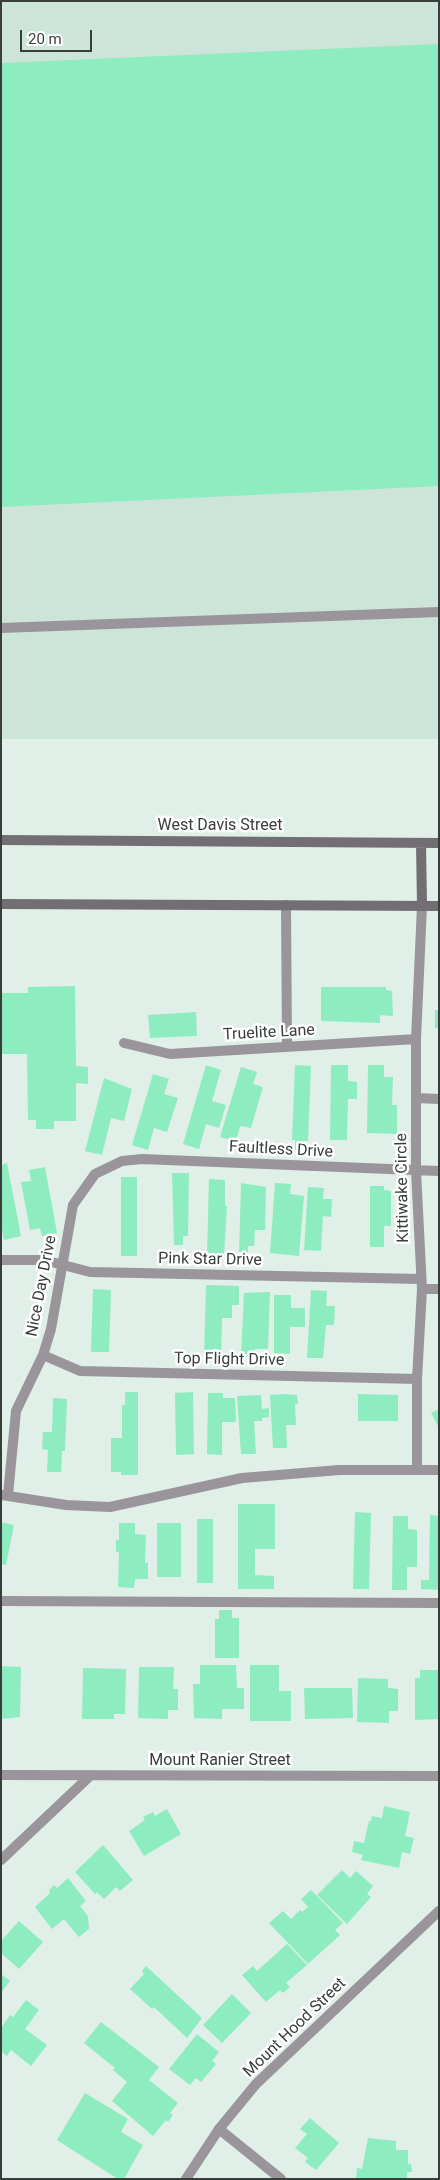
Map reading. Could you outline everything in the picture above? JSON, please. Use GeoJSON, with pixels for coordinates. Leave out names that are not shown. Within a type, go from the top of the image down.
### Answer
{"type":"FeatureCollection","features":[{"type":"Feature","properties":{"kind":"main road","name":"West Davis Street"},"geometry":{"type":"LineString","coordinates":[[1,840],[439,843]]}},
{"type":"Feature","properties":{"kind":"main road"},"geometry":{"type":"LineString","coordinates":[[421,843],[422,906]]}},
{"type":"Feature","properties":{"kind":"main road"},"geometry":{"type":"LineString","coordinates":[[1,904],[439,906]]}},
{"type":"Feature","properties":{"kind":"street"},"geometry":{"type":"LineString","coordinates":[[1,628],[439,612]]}},
{"type":"Feature","properties":{"kind":"street"},"geometry":{"type":"LineString","coordinates":[[286,905],[287,1047]]}},
{"type":"Feature","properties":{"kind":"street","name":"Kittiwake Circle"},"geometry":{"type":"LineString","coordinates":[[418,1469],[421,1284],[416,1171],[416,1039],[422,906]]}},
{"type":"Feature","properties":{"kind":"street","name":"Truelite Lane"},"geometry":{"type":"LineString","coordinates":[[124,1043],[170,1054],[416,1039]]}},
{"type":"Feature","properties":{"kind":"street"},"geometry":{"type":"LineString","coordinates":[[417,1098],[439,1099]]}},
{"type":"Feature","properties":{"kind":"street","name":"Faultless Drive"},"geometry":{"type":"LineString","coordinates":[[122,1160],[142,1158],[439,1171]]}},
{"type":"Feature","properties":{"kind":"street","name":"Nice Day Drive"},"geometry":{"type":"LineString","coordinates":[[5,1495],[16,1412],[42,1355],[51,1329],[73,1205],[95,1174],[122,1160]]}},
{"type":"Feature","properties":{"kind":"street","name":"Pink Star Drive"},"geometry":{"type":"LineString","coordinates":[[1,1260],[44,1260],[90,1272],[421,1284],[439,1289]]}},
{"type":"Feature","properties":{"kind":"street","name":"Top Flight Drive"},"geometry":{"type":"LineString","coordinates":[[42,1355],[80,1371],[418,1379]]}},
{"type":"Feature","properties":{"kind":"street"},"geometry":{"type":"LineString","coordinates":[[5,1495],[66,1506],[110,1507],[242,1478],[339,1470],[439,1470]]}},
{"type":"Feature","properties":{"kind":"street"},"geometry":{"type":"LineString","coordinates":[[1,1601],[439,1602]]}},
{"type":"Feature","properties":{"kind":"street","name":"Mount Ranier Street"},"geometry":{"type":"LineString","coordinates":[[1,1775],[439,1776]]}},
{"type":"Feature","properties":{"kind":"street"},"geometry":{"type":"LineString","coordinates":[[1,1860],[91,1775]]}},
{"type":"Feature","properties":{"kind":"street","name":"Mount Hood Street"},"geometry":{"type":"LineString","coordinates":[[186,2179],[219,2129],[256,2084],[439,1911]]}},
{"type":"Feature","properties":{"kind":"street"},"geometry":{"type":"LineString","coordinates":[[219,2129],[281,2179]]}},
{"type":"Feature","properties":{"kind":"shaded area"},"geometry":{"type":"Polygon","coordinates":[[[1,1],[439,1],[439,739],[1,739],[1,1]]]}},
{"type":"Feature","properties":{"kind":"building"},"geometry":{"type":"Polygon","coordinates":[[[439,44],[439,486],[1,507],[1,63],[439,44]]]}},
{"type":"Feature","properties":{"kind":"building"},"geometry":{"type":"Polygon","coordinates":[[[75,986],[76,1066],[88,1067],[88,1084],[76,1083],[76,1121],[54,1121],[54,1129],[36,1129],[36,1120],[28,1120],[27,1054],[1,1054],[1,993],[28,993],[28,987],[75,986]]]}},
{"type":"Feature","properties":{"kind":"building"},"geometry":{"type":"Polygon","coordinates":[[[321,987],[386,987],[386,990],[392,991],[393,1016],[380,1015],[380,1023],[321,1021],[321,987]]]}},
{"type":"Feature","properties":{"kind":"building"},"geometry":{"type":"Polygon","coordinates":[[[435,1010],[439,1010],[439,1028],[435,1028],[435,1010]]]}},
{"type":"Feature","properties":{"kind":"building"},"geometry":{"type":"Polygon","coordinates":[[[196,1012],[197,1036],[150,1038],[148,1015],[196,1012]]]}},
{"type":"Feature","properties":{"kind":"building"},"geometry":{"type":"Polygon","coordinates":[[[206,1065],[221,1070],[212,1101],[226,1105],[219,1128],[206,1124],[199,1149],[183,1144],[206,1065]]]}},
{"type":"Feature","properties":{"kind":"building"},"geometry":{"type":"Polygon","coordinates":[[[295,1065],[311,1066],[308,1141],[304,1141],[304,1151],[295,1150],[295,1140],[292,1140],[295,1065]]]}},
{"type":"Feature","properties":{"kind":"building"},"geometry":{"type":"Polygon","coordinates":[[[331,1065],[348,1065],[348,1081],[357,1082],[357,1099],[348,1099],[347,1140],[330,1140],[331,1065]]]}},
{"type":"Feature","properties":{"kind":"building"},"geometry":{"type":"Polygon","coordinates":[[[368,1065],[384,1065],[384,1077],[393,1077],[392,1105],[397,1105],[397,1134],[367,1133],[368,1065]]]}},
{"type":"Feature","properties":{"kind":"building"},"geometry":{"type":"Polygon","coordinates":[[[241,1067],[257,1072],[253,1084],[263,1087],[251,1128],[240,1126],[236,1141],[220,1137],[241,1067]]]}},
{"type":"Feature","properties":{"kind":"building"},"geometry":{"type":"Polygon","coordinates":[[[153,1074],[169,1079],[164,1094],[178,1098],[167,1132],[154,1128],[148,1150],[132,1145],[153,1074]]]}},
{"type":"Feature","properties":{"kind":"building"},"geometry":{"type":"Polygon","coordinates":[[[104,1078],[132,1089],[124,1121],[111,1118],[102,1155],[85,1151],[104,1078]]]}},
{"type":"Feature","properties":{"kind":"building"},"geometry":{"type":"Polygon","coordinates":[[[7,1163],[21,1236],[4,1240],[1,1226],[1,1165],[7,1163]]]}},
{"type":"Feature","properties":{"kind":"building"},"geometry":{"type":"Polygon","coordinates":[[[45,1167],[57,1233],[42,1236],[40,1228],[30,1230],[21,1182],[31,1181],[29,1170],[45,1167]]]}},
{"type":"Feature","properties":{"kind":"building"},"geometry":{"type":"Polygon","coordinates":[[[172,1173],[189,1173],[188,1236],[183,1236],[183,1245],[174,1245],[172,1173]]]}},
{"type":"Feature","properties":{"kind":"building"},"geometry":{"type":"Polygon","coordinates":[[[121,1177],[137,1177],[137,1256],[121,1256],[121,1177]]]}},
{"type":"Feature","properties":{"kind":"building"},"geometry":{"type":"Polygon","coordinates":[[[209,1179],[225,1180],[225,1206],[227,1206],[224,1255],[207,1254],[209,1179]]]}},
{"type":"Feature","properties":{"kind":"building"},"geometry":{"type":"Polygon","coordinates":[[[241,1183],[266,1187],[265,1230],[255,1230],[254,1246],[248,1246],[248,1253],[239,1252],[241,1183]]]}},
{"type":"Feature","properties":{"kind":"building"},"geometry":{"type":"Polygon","coordinates":[[[275,1183],[291,1184],[290,1194],[304,1196],[299,1256],[270,1253],[275,1183]]]}},
{"type":"Feature","properties":{"kind":"building"},"geometry":{"type":"Polygon","coordinates":[[[370,1186],[384,1186],[384,1190],[391,1191],[391,1226],[384,1226],[384,1247],[370,1247],[370,1186]]]}},
{"type":"Feature","properties":{"kind":"building"},"geometry":{"type":"Polygon","coordinates":[[[308,1187],[324,1188],[323,1199],[332,1199],[331,1217],[323,1216],[321,1251],[304,1250],[308,1187]]]}},
{"type":"Feature","properties":{"kind":"building"},"geometry":{"type":"Polygon","coordinates":[[[206,1285],[239,1286],[239,1305],[232,1305],[232,1318],[222,1318],[221,1359],[204,1359],[206,1285]]]}},
{"type":"Feature","properties":{"kind":"building"},"geometry":{"type":"Polygon","coordinates":[[[93,1289],[111,1290],[109,1352],[91,1352],[93,1289]]]}},
{"type":"Feature","properties":{"kind":"building"},"geometry":{"type":"Polygon","coordinates":[[[311,1290],[327,1291],[326,1306],[335,1306],[334,1325],[326,1325],[323,1358],[307,1358],[311,1290]]]}},
{"type":"Feature","properties":{"kind":"building"},"geometry":{"type":"Polygon","coordinates":[[[270,1292],[268,1349],[255,1349],[255,1357],[241,1357],[244,1293],[270,1292]]]}},
{"type":"Feature","properties":{"kind":"building"},"geometry":{"type":"Polygon","coordinates":[[[274,1295],[291,1295],[291,1308],[305,1308],[305,1327],[290,1327],[290,1354],[274,1353],[274,1295]]]}},
{"type":"Feature","properties":{"kind":"building"},"geometry":{"type":"Polygon","coordinates":[[[125,1392],[138,1392],[138,1475],[121,1475],[121,1472],[111,1472],[111,1438],[122,1438],[122,1405],[125,1405],[125,1392]]]}},
{"type":"Feature","properties":{"kind":"building"},"geometry":{"type":"Polygon","coordinates":[[[193,1392],[194,1454],[176,1455],[175,1393],[193,1392]]]}},
{"type":"Feature","properties":{"kind":"building"},"geometry":{"type":"Polygon","coordinates":[[[208,1393],[223,1393],[223,1398],[235,1398],[236,1422],[222,1422],[222,1455],[207,1454],[208,1393]]]}},
{"type":"Feature","properties":{"kind":"building"},"geometry":{"type":"Polygon","coordinates":[[[358,1394],[398,1395],[398,1421],[358,1421],[358,1394]]]}},
{"type":"Feature","properties":{"kind":"building"},"geometry":{"type":"Polygon","coordinates":[[[261,1395],[262,1409],[269,1408],[269,1417],[262,1418],[262,1421],[254,1421],[256,1454],[241,1454],[237,1396],[261,1395]]]}},
{"type":"Feature","properties":{"kind":"building"},"geometry":{"type":"Polygon","coordinates":[[[270,1395],[297,1395],[298,1404],[295,1404],[296,1425],[286,1425],[287,1448],[273,1448],[270,1395]]]}},
{"type":"Feature","properties":{"kind":"building"},"geometry":{"type":"Polygon","coordinates":[[[53,1398],[67,1399],[65,1451],[62,1451],[61,1472],[47,1472],[48,1450],[42,1449],[43,1432],[52,1432],[53,1398]]]}},
{"type":"Feature","properties":{"kind":"building"},"geometry":{"type":"Polygon","coordinates":[[[439,1409],[439,1428],[431,1413],[439,1409]]]}},
{"type":"Feature","properties":{"kind":"building"},"geometry":{"type":"Polygon","coordinates":[[[238,1504],[275,1504],[275,1549],[255,1549],[255,1575],[274,1576],[274,1589],[238,1589],[238,1504]]]}},
{"type":"Feature","properties":{"kind":"building"},"geometry":{"type":"Polygon","coordinates":[[[355,1512],[371,1513],[369,1589],[353,1589],[355,1512]]]}},
{"type":"Feature","properties":{"kind":"building"},"geometry":{"type":"Polygon","coordinates":[[[430,1515],[439,1516],[439,1590],[421,1589],[421,1580],[429,1580],[430,1515]]]}},
{"type":"Feature","properties":{"kind":"building"},"geometry":{"type":"Polygon","coordinates":[[[393,1516],[408,1516],[408,1529],[417,1530],[417,1567],[407,1567],[407,1590],[392,1590],[393,1516]]]}},
{"type":"Feature","properties":{"kind":"building"},"geometry":{"type":"Polygon","coordinates":[[[197,1519],[213,1519],[213,1583],[197,1583],[197,1519]]]}},
{"type":"Feature","properties":{"kind":"building"},"geometry":{"type":"Polygon","coordinates":[[[1,1522],[14,1525],[6,1565],[1,1564],[1,1522]]]}},
{"type":"Feature","properties":{"kind":"building"},"geometry":{"type":"Polygon","coordinates":[[[119,1523],[135,1523],[135,1534],[146,1535],[145,1563],[148,1563],[148,1579],[135,1579],[134,1588],[118,1587],[119,1552],[116,1552],[116,1540],[119,1540],[119,1523]]]}},
{"type":"Feature","properties":{"kind":"building"},"geometry":{"type":"Polygon","coordinates":[[[157,1523],[181,1523],[181,1577],[157,1577],[157,1523]]]}},
{"type":"Feature","properties":{"kind":"building"},"geometry":{"type":"Polygon","coordinates":[[[219,1610],[232,1610],[232,1618],[239,1618],[239,1658],[215,1658],[215,1619],[219,1619],[219,1610]]]}},
{"type":"Feature","properties":{"kind":"building"},"geometry":{"type":"Polygon","coordinates":[[[200,1665],[236,1665],[237,1688],[244,1688],[244,1709],[222,1709],[222,1719],[194,1718],[193,1684],[200,1684],[200,1665]]]}},
{"type":"Feature","properties":{"kind":"building"},"geometry":{"type":"Polygon","coordinates":[[[250,1665],[279,1665],[279,1691],[291,1691],[291,1721],[250,1721],[250,1665]]]}},
{"type":"Feature","properties":{"kind":"building"},"geometry":{"type":"Polygon","coordinates":[[[1,1666],[21,1667],[20,1717],[1,1719],[1,1666]]]}},
{"type":"Feature","properties":{"kind":"building"},"geometry":{"type":"Polygon","coordinates":[[[139,1667],[174,1667],[173,1689],[178,1689],[178,1710],[168,1710],[168,1719],[138,1718],[139,1667]]]}},
{"type":"Feature","properties":{"kind":"building"},"geometry":{"type":"Polygon","coordinates":[[[83,1668],[126,1669],[125,1714],[114,1714],[114,1719],[82,1719],[83,1668]]]}},
{"type":"Feature","properties":{"kind":"building"},"geometry":{"type":"Polygon","coordinates":[[[420,1670],[439,1670],[439,1719],[415,1720],[415,1678],[420,1678],[420,1670]]]}},
{"type":"Feature","properties":{"kind":"building"},"geometry":{"type":"Polygon","coordinates":[[[358,1678],[388,1679],[388,1688],[398,1689],[398,1711],[389,1711],[389,1723],[357,1722],[358,1678]]]}},
{"type":"Feature","properties":{"kind":"building"},"geometry":{"type":"Polygon","coordinates":[[[304,1688],[352,1688],[353,1718],[305,1719],[304,1688]]]}},
{"type":"Feature","properties":{"kind":"building"},"geometry":{"type":"Polygon","coordinates":[[[384,1806],[410,1812],[405,1836],[414,1838],[410,1854],[402,1852],[399,1868],[361,1860],[363,1855],[352,1852],[354,1841],[364,1843],[372,1816],[382,1818],[384,1806]]]}},
{"type":"Feature","properties":{"kind":"building"},"geometry":{"type":"Polygon","coordinates":[[[167,1809],[181,1834],[144,1856],[129,1831],[145,1820],[143,1817],[153,1812],[155,1816],[167,1809]]]}},
{"type":"Feature","properties":{"kind":"building"},"geometry":{"type":"Polygon","coordinates":[[[103,1845],[133,1880],[120,1891],[116,1887],[104,1899],[97,1892],[95,1894],[75,1872],[103,1845]]]}},
{"type":"Feature","properties":{"kind":"building"},"geometry":{"type":"Polygon","coordinates":[[[342,1870],[350,1878],[356,1871],[373,1886],[367,1894],[371,1897],[347,1924],[317,1895],[342,1870]]]}},
{"type":"Feature","properties":{"kind":"building"},"geometry":{"type":"Polygon","coordinates":[[[68,1878],[86,1901],[80,1906],[88,1916],[89,1929],[79,1937],[64,1919],[52,1929],[35,1907],[50,1893],[49,1890],[54,1885],[57,1888],[68,1878]]]}},
{"type":"Feature","properties":{"kind":"building"},"geometry":{"type":"Polygon","coordinates":[[[311,1890],[343,1923],[335,1930],[340,1935],[308,1964],[269,1923],[283,1911],[291,1919],[300,1910],[302,1912],[308,1907],[301,1899],[311,1890]]]}},
{"type":"Feature","properties":{"kind":"building"},"geometry":{"type":"Polygon","coordinates":[[[19,1921],[43,1942],[19,1969],[1,1953],[1,1941],[19,1921]]]}},
{"type":"Feature","properties":{"kind":"building"},"geometry":{"type":"Polygon","coordinates":[[[287,1944],[307,1965],[286,1983],[290,1987],[283,1993],[280,1990],[266,2002],[242,1975],[253,1966],[257,1971],[287,1944]]]}},
{"type":"Feature","properties":{"kind":"building"},"geometry":{"type":"Polygon","coordinates":[[[146,1966],[202,2018],[187,2038],[154,2007],[152,2009],[130,1989],[144,1974],[142,1971],[146,1966]]]}},
{"type":"Feature","properties":{"kind":"building"},"geometry":{"type":"Polygon","coordinates":[[[1,1974],[10,1981],[1,1993],[1,1974]]]}},
{"type":"Feature","properties":{"kind":"building"},"geometry":{"type":"Polygon","coordinates":[[[232,1994],[251,2013],[222,2043],[203,2025],[232,1994]]]}},
{"type":"Feature","properties":{"kind":"building"},"geometry":{"type":"Polygon","coordinates":[[[26,2000],[39,2010],[25,2029],[47,2045],[31,2066],[11,2050],[7,2056],[1,2051],[1,2028],[10,2015],[13,2017],[26,2000]]]}},
{"type":"Feature","properties":{"kind":"building"},"geometry":{"type":"Polygon","coordinates":[[[101,2022],[159,2067],[149,2080],[178,2103],[170,2113],[173,2115],[168,2122],[166,2120],[153,2136],[112,2101],[127,2082],[113,2070],[115,2068],[84,2043],[101,2022]]]}},
{"type":"Feature","properties":{"kind":"building"},"geometry":{"type":"Polygon","coordinates":[[[197,2034],[219,2052],[212,2061],[216,2064],[201,2082],[196,2078],[190,2085],[169,2069],[197,2034]]]}},
{"type":"Feature","properties":{"kind":"building"},"geometry":{"type":"Polygon","coordinates":[[[85,2093],[128,2119],[121,2132],[143,2145],[124,2179],[118,2179],[57,2140],[85,2093]]]}},
{"type":"Feature","properties":{"kind":"building"},"geometry":{"type":"Polygon","coordinates":[[[310,2118],[339,2143],[316,2170],[305,2162],[308,2158],[295,2148],[307,2134],[300,2129],[310,2118]]]}},
{"type":"Feature","properties":{"kind":"building"},"geometry":{"type":"Polygon","coordinates":[[[368,2138],[396,2141],[396,2150],[408,2150],[408,2164],[411,2164],[412,2172],[407,2172],[407,2179],[356,2179],[357,2168],[362,2169],[368,2138]]]}}]}
